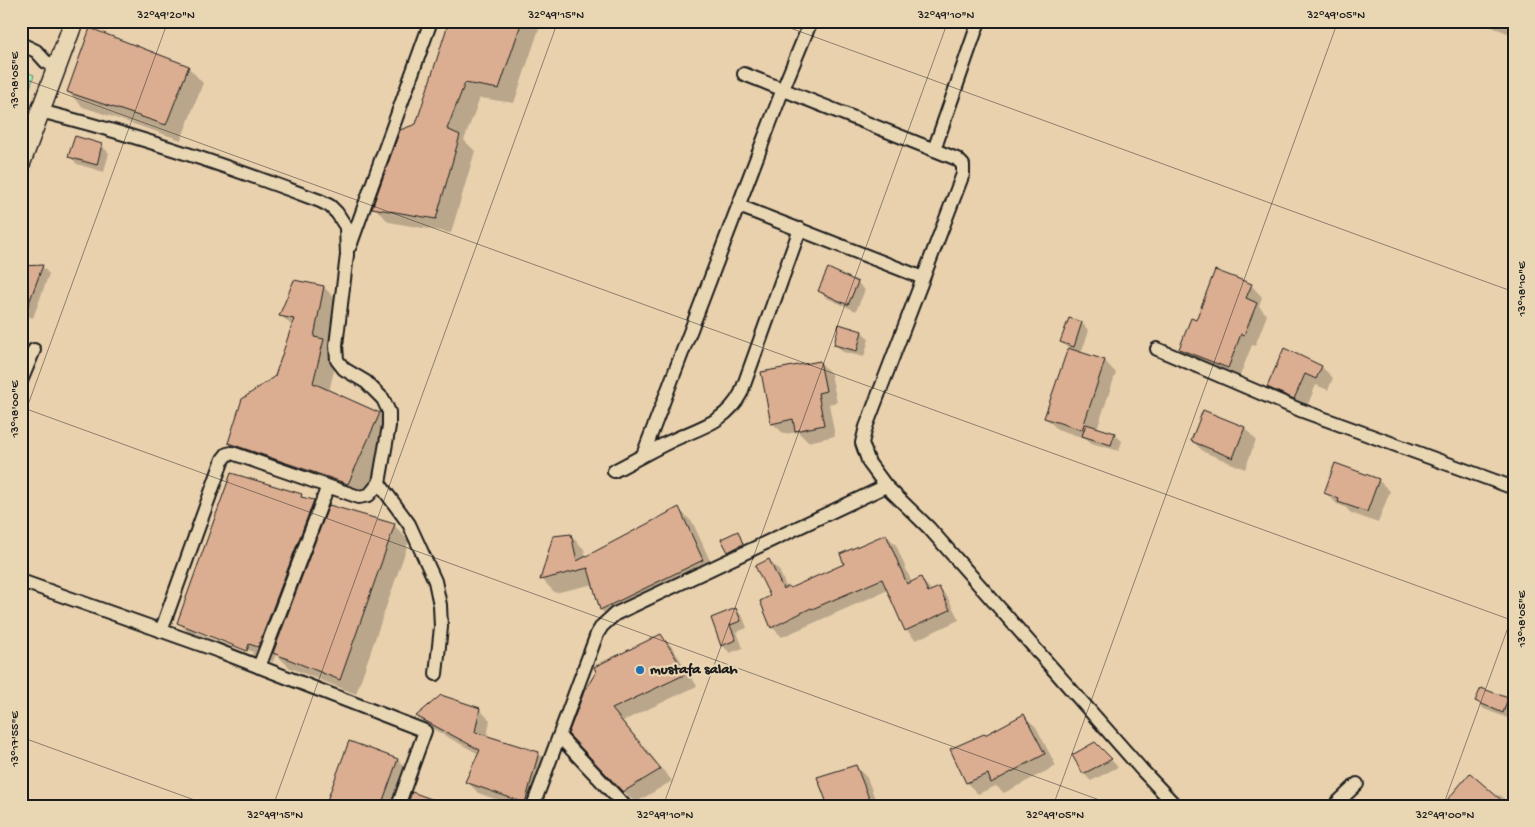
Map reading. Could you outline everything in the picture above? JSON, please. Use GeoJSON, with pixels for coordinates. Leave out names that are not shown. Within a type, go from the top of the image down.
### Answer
{"type":"FeatureCollection","features":[{"type":"Feature","properties":{"kind":"main road"},"geometry":{"type":"LineString","coordinates":[[21,163],[74,21]]}},
{"type":"Feature","properties":{"kind":"street"},"geometry":{"type":"LineString","coordinates":[[347,255],[431,21]]}},
{"type":"Feature","properties":{"kind":"street"},"geometry":{"type":"LineString","coordinates":[[644,456],[783,89],[811,21]]}},
{"type":"Feature","properties":{"kind":"street"},"geometry":{"type":"LineString","coordinates":[[934,150],[979,21]]}},
{"type":"Feature","properties":{"kind":"street"},"geometry":{"type":"LineString","coordinates":[[21,44],[36,51],[46,62],[57,66]]}},
{"type":"Feature","properties":{"kind":"street"},"geometry":{"type":"LineString","coordinates":[[744,74],[957,158],[963,165],[963,174],[866,426],[862,443],[868,463],[886,486],[929,528],[1142,770],[1176,806]]}},
{"type":"Feature","properties":{"kind":"street"},"geometry":{"type":"LineString","coordinates":[[40,111],[108,128],[246,172],[320,201],[334,210],[346,227],[347,255],[337,331],[337,360],[344,369],[366,382],[383,399],[389,412],[389,426],[379,484],[369,495],[359,497],[232,453],[227,454],[223,459],[161,631]]}},
{"type":"Feature","properties":{"kind":"street"},"geometry":{"type":"LineString","coordinates":[[739,206],[923,278]]}},
{"type":"Feature","properties":{"kind":"street"},"geometry":{"type":"LineString","coordinates":[[614,471],[670,441],[719,419],[734,406],[800,229]]}},
{"type":"Feature","properties":{"kind":"street"},"geometry":{"type":"LineString","coordinates":[[1157,349],[1300,410],[1514,488]]}},
{"type":"Feature","properties":{"kind":"street"},"geometry":{"type":"LineString","coordinates":[[21,381],[34,350]]}},
{"type":"Feature","properties":{"kind":"street"},"geometry":{"type":"LineString","coordinates":[[379,484],[409,524],[435,581],[440,605],[441,626],[436,674]]}},
{"type":"Feature","properties":{"kind":"street"},"geometry":{"type":"LineString","coordinates":[[259,667],[328,486]]}},
{"type":"Feature","properties":{"kind":"street"},"geometry":{"type":"LineString","coordinates":[[533,806],[597,634],[602,626],[616,614],[886,486]]}},
{"type":"Feature","properties":{"kind":"street"},"geometry":{"type":"LineString","coordinates":[[21,581],[259,667],[425,731],[398,806]]}},
{"type":"Feature","properties":{"kind":"street"},"geometry":{"type":"LineString","coordinates":[[559,736],[624,806]]}},
{"type":"Feature","properties":{"kind":"street"},"geometry":{"type":"LineString","coordinates":[[1334,806],[1357,784]]}},
{"type":"Feature","properties":{"kind":"green space"},"geometry":{"type":"Polygon","coordinates":[[[21,70],[34,75],[21,117],[21,70]]]}},
{"type":"Feature","properties":{"kind":"building"},"geometry":{"type":"Polygon","coordinates":[[[449,21],[522,21],[499,89],[465,83],[447,129],[460,135],[436,219],[372,208],[400,130],[416,124],[449,21]]]}},
{"type":"Feature","properties":{"kind":"building"},"geometry":{"type":"Polygon","coordinates":[[[90,28],[189,66],[166,125],[67,92],[90,28]]]}},
{"type":"Feature","properties":{"kind":"building"},"geometry":{"type":"Polygon","coordinates":[[[75,136],[102,144],[97,165],[68,157],[75,136]]]}},
{"type":"Feature","properties":{"kind":"building"},"geometry":{"type":"Polygon","coordinates":[[[43,265],[23,319],[21,319],[21,266],[43,265]]]}},
{"type":"Feature","properties":{"kind":"building"},"geometry":{"type":"Polygon","coordinates":[[[828,268],[858,282],[848,305],[818,291],[828,268]]]}},
{"type":"Feature","properties":{"kind":"building"},"geometry":{"type":"Polygon","coordinates":[[[1215,270],[1252,284],[1246,298],[1257,303],[1244,335],[1241,334],[1228,368],[1179,349],[1191,318],[1196,320],[1215,270]]]}},
{"type":"Feature","properties":{"kind":"building"},"geometry":{"type":"Polygon","coordinates":[[[294,280],[324,286],[314,337],[324,339],[313,383],[380,413],[348,484],[228,443],[242,399],[275,376],[294,319],[279,316],[294,280]]]}},
{"type":"Feature","properties":{"kind":"building"},"geometry":{"type":"Polygon","coordinates":[[[1069,318],[1082,322],[1074,347],[1060,342],[1069,318]]]}},
{"type":"Feature","properties":{"kind":"building"},"geometry":{"type":"Polygon","coordinates":[[[839,324],[862,331],[857,351],[834,345],[839,324]]]}},
{"type":"Feature","properties":{"kind":"building"},"geometry":{"type":"Polygon","coordinates":[[[1068,348],[1105,360],[1082,430],[1044,418],[1068,348]]]}},
{"type":"Feature","properties":{"kind":"building"},"geometry":{"type":"Polygon","coordinates":[[[1284,348],[1322,366],[1316,379],[1305,374],[1294,399],[1267,387],[1284,348]]]}},
{"type":"Feature","properties":{"kind":"building"},"geometry":{"type":"Polygon","coordinates":[[[820,361],[826,391],[818,393],[824,425],[795,431],[793,419],[771,424],[761,372],[820,361]]]}},
{"type":"Feature","properties":{"kind":"building"},"geometry":{"type":"Polygon","coordinates":[[[1203,410],[1245,427],[1233,458],[1191,441],[1203,410]]]}},
{"type":"Feature","properties":{"kind":"building"},"geometry":{"type":"Polygon","coordinates":[[[1086,424],[1115,433],[1111,445],[1082,436],[1086,424]]]}},
{"type":"Feature","properties":{"kind":"building"},"geometry":{"type":"Polygon","coordinates":[[[1335,463],[1379,479],[1367,512],[1338,502],[1339,499],[1324,493],[1335,463]]]}},
{"type":"Feature","properties":{"kind":"building"},"geometry":{"type":"Polygon","coordinates":[[[231,473],[302,494],[301,497],[314,500],[258,647],[249,644],[247,651],[177,623],[231,473]]]}},
{"type":"Feature","properties":{"kind":"building"},"geometry":{"type":"Polygon","coordinates":[[[329,505],[395,524],[340,680],[273,653],[329,505]]]}},
{"type":"Feature","properties":{"kind":"building"},"geometry":{"type":"Polygon","coordinates":[[[679,507],[703,560],[600,610],[588,568],[540,580],[553,536],[571,534],[577,561],[679,507]]]}},
{"type":"Feature","properties":{"kind":"building"},"geometry":{"type":"Polygon","coordinates":[[[738,531],[743,544],[728,552],[721,539],[738,531]]]}},
{"type":"Feature","properties":{"kind":"building"},"geometry":{"type":"Polygon","coordinates":[[[886,534],[907,584],[921,577],[928,592],[939,587],[950,610],[905,631],[882,579],[811,608],[771,628],[760,601],[770,596],[755,566],[769,559],[783,589],[789,586],[790,588],[844,564],[840,554],[886,534]]]}},
{"type":"Feature","properties":{"kind":"building"},"geometry":{"type":"Polygon","coordinates":[[[736,608],[741,621],[730,625],[736,640],[721,646],[711,618],[736,608]]]}},
{"type":"Feature","properties":{"kind":"building"},"geometry":{"type":"Polygon","coordinates":[[[661,634],[686,674],[612,709],[661,769],[623,792],[568,734],[584,692],[596,672],[594,667],[661,634]]]}},
{"type":"Feature","properties":{"kind":"building"},"geometry":{"type":"Polygon","coordinates":[[[1481,688],[1508,698],[1503,713],[1475,701],[1481,688]]]}},
{"type":"Feature","properties":{"kind":"building"},"geometry":{"type":"Polygon","coordinates":[[[441,695],[480,708],[475,732],[539,752],[525,803],[465,782],[480,750],[416,716],[441,695]]]}},
{"type":"Feature","properties":{"kind":"building"},"geometry":{"type":"Polygon","coordinates":[[[1024,714],[1045,754],[991,783],[988,774],[966,783],[950,749],[985,735],[1024,714]]]}},
{"type":"Feature","properties":{"kind":"building"},"geometry":{"type":"Polygon","coordinates":[[[349,741],[398,759],[381,806],[325,806],[349,741]]]}},
{"type":"Feature","properties":{"kind":"building"},"geometry":{"type":"Polygon","coordinates":[[[1095,742],[1112,759],[1083,774],[1072,755],[1095,742]]]}},
{"type":"Feature","properties":{"kind":"building"},"geometry":{"type":"Polygon","coordinates":[[[856,765],[872,806],[828,806],[817,777],[856,765]]]}},
{"type":"Feature","properties":{"kind":"building"},"geometry":{"type":"Polygon","coordinates":[[[1470,773],[1508,806],[1442,806],[1470,773]]]}},
{"type":"Feature","properties":{"kind":"building"},"geometry":{"type":"Polygon","coordinates":[[[412,792],[445,804],[444,806],[407,806],[412,792]]]}},
{"type":"Feature","properties":{"kind":"place","name":"mustafa salah"},"geometry":{"type":"Point","coordinates":[640,670]}}]}
